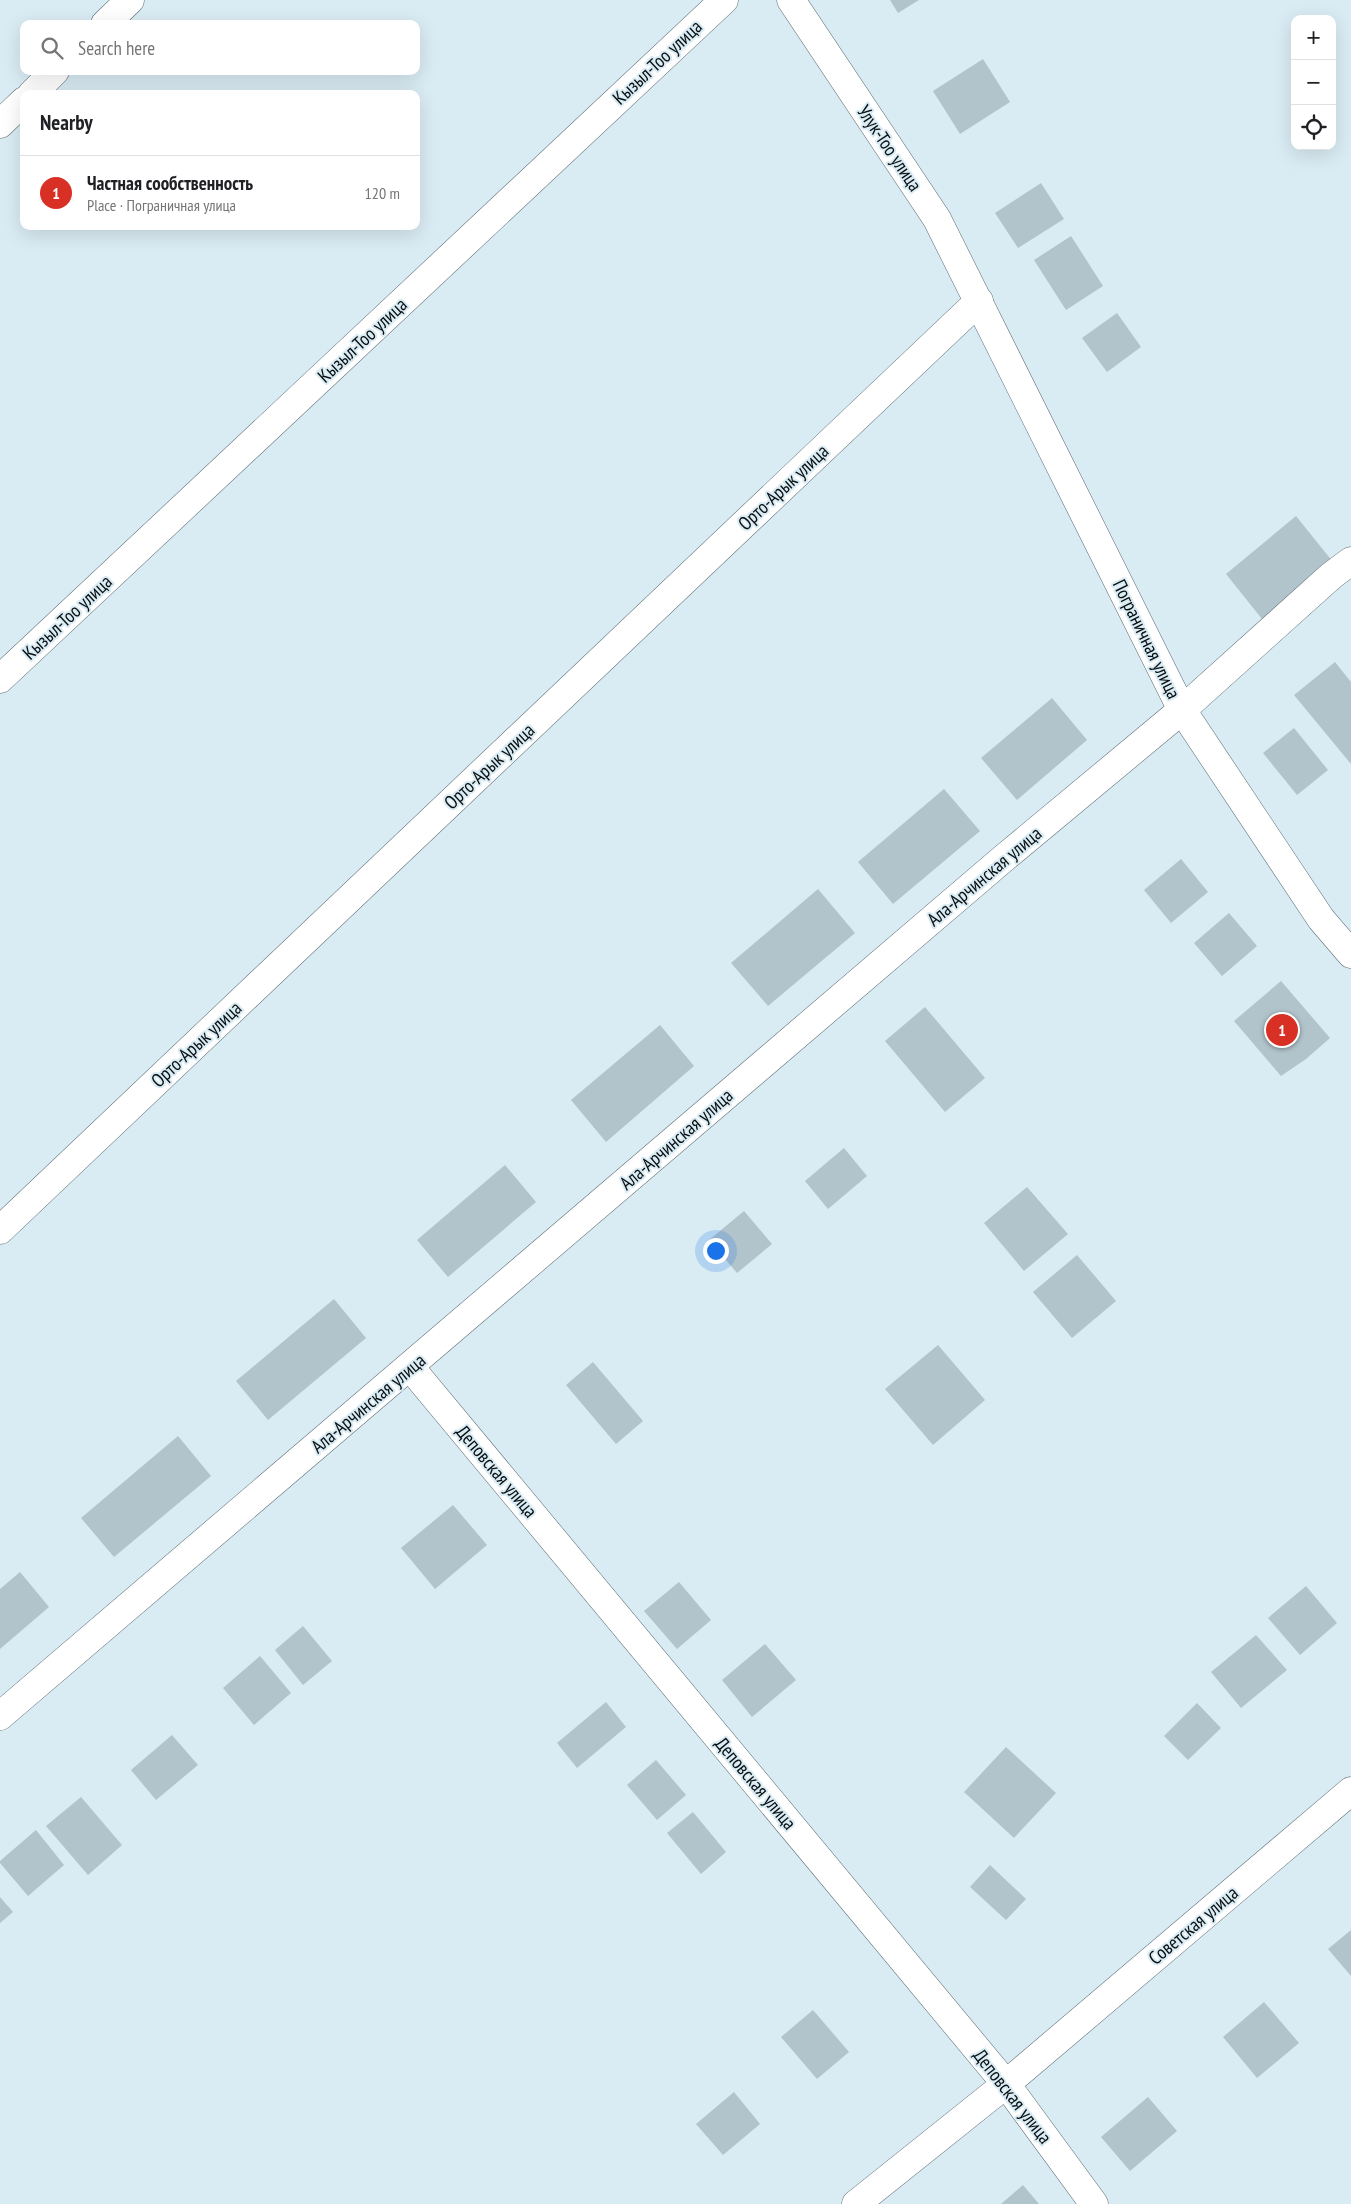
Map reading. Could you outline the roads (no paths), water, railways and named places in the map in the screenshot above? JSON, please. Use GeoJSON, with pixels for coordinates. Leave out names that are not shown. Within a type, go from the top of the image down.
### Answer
{"type":"FeatureCollection","features":[{"type":"Feature","properties":{"kind":"street"},"geometry":{"type":"LineString","coordinates":[[109,20],[130,0]]}},
{"type":"Feature","properties":{"kind":"street","name":"Кызыл-Тоо улица"},"geometry":{"type":"LineString","coordinates":[[0,679],[724,0]]}},
{"type":"Feature","properties":{"kind":"street","name":"Улук-Тоо улица"},"geometry":{"type":"LineString","coordinates":[[791,0],[937,219],[979,301]]}},
{"type":"Feature","properties":{"kind":"street"},"geometry":{"type":"LineString","coordinates":[[36,90],[51,75]]}},
{"type":"Feature","properties":{"kind":"street"},"geometry":{"type":"LineString","coordinates":[[0,124],[20,105]]}},
{"type":"Feature","properties":{"kind":"street","name":"Пограничная улица"},"geometry":{"type":"LineString","coordinates":[[979,301],[1182,710],[1321,919],[1351,954]]}},
{"type":"Feature","properties":{"kind":"street","name":"Орто-Арык улица"},"geometry":{"type":"LineString","coordinates":[[1,1226],[979,301]]}},
{"type":"Feature","properties":{"kind":"street","name":"Ала-Арчинская улица"},"geometry":{"type":"LineString","coordinates":[[0,1716],[1004,858],[1182,710],[1331,576],[1351,561]]}},
{"type":"Feature","properties":{"kind":"street","name":"Деповская улица"},"geometry":{"type":"LineString","coordinates":[[410,1367],[1006,2084],[1094,2204]]}},
{"type":"Feature","properties":{"kind":"street","name":"Советская улица"},"geometry":{"type":"LineString","coordinates":[[1006,2084],[1351,1790]]}},
{"type":"Feature","properties":{"kind":"street"},"geometry":{"type":"LineString","coordinates":[[856,2204],[1006,2084]]}},
{"type":"Feature","properties":{"kind":"place","name":"Частная сообственность"},"geometry":{"type":"Point","coordinates":[1282,1030]}}]}
